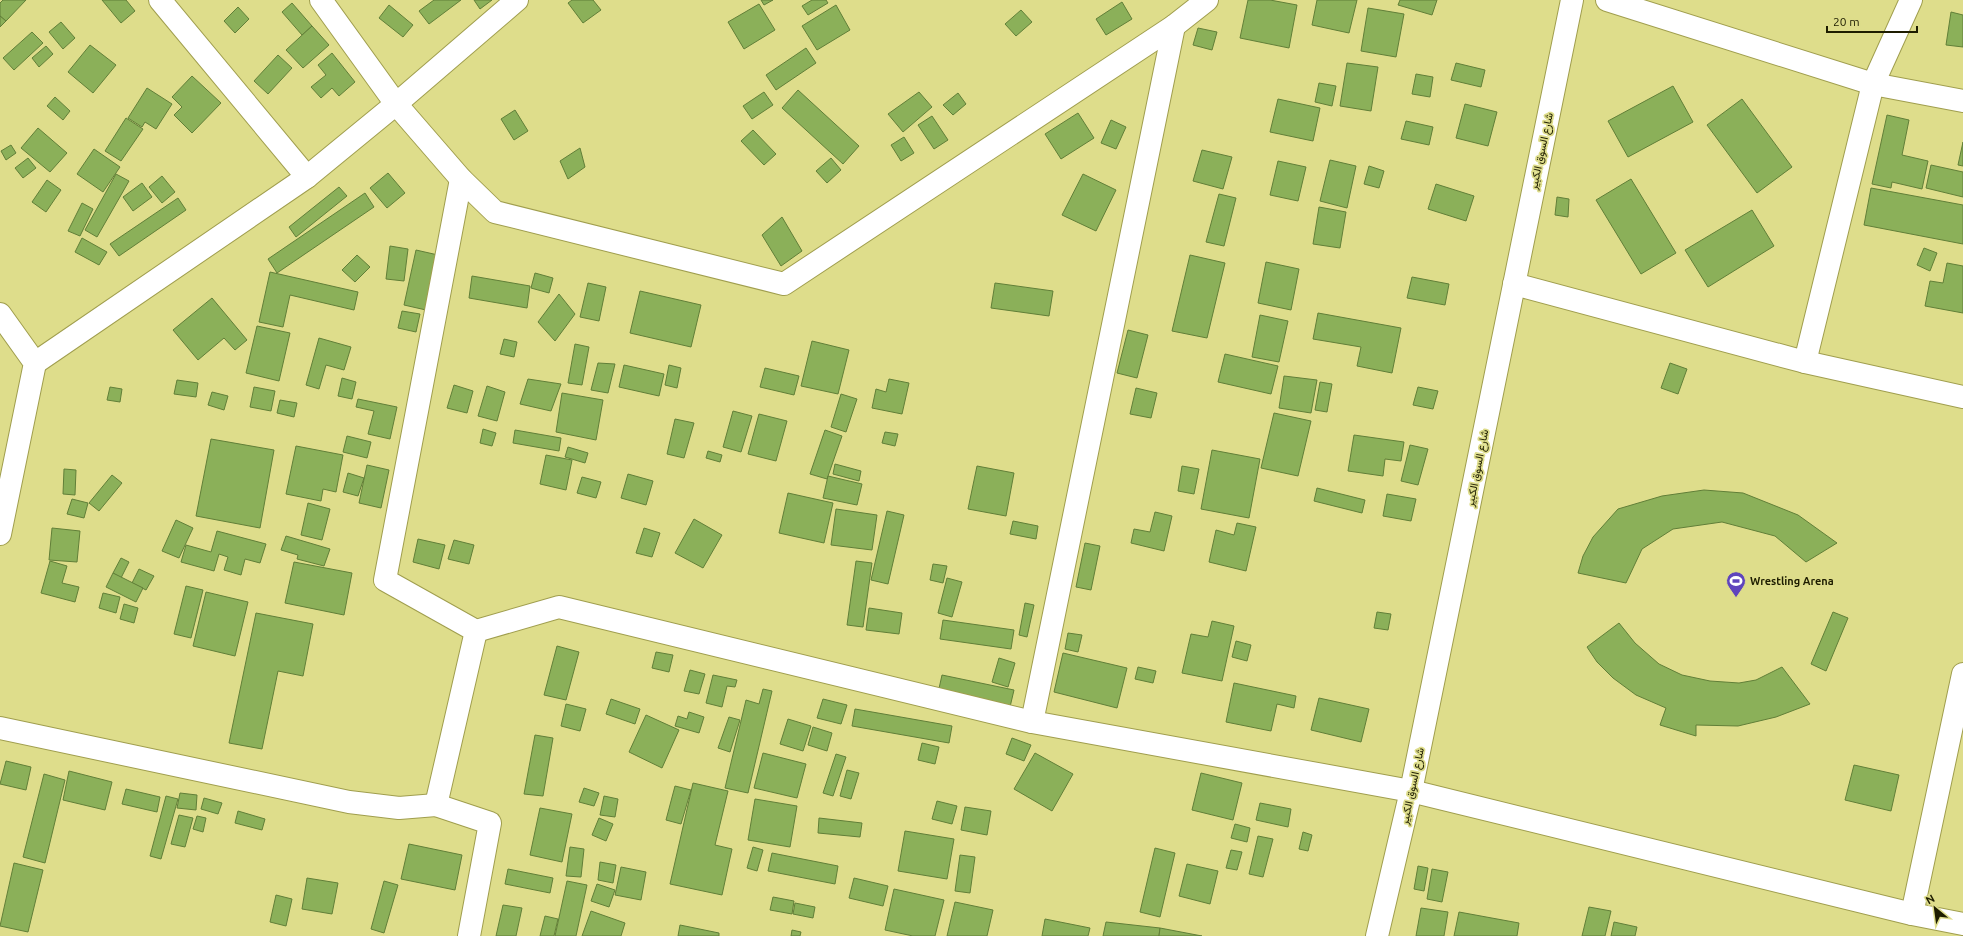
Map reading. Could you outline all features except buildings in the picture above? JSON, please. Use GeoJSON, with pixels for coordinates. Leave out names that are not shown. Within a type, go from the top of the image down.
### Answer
{"type":"FeatureCollection","features":[{"type":"Feature","properties":{"kind":"street"},"geometry":{"type":"LineString","coordinates":[[160,0],[307,177]]}},
{"type":"Feature","properties":{"kind":"street"},"geometry":{"type":"LineString","coordinates":[[321,0],[396,104],[461,179],[495,212],[784,284],[1174,26],[1207,0]]}},
{"type":"Feature","properties":{"kind":"street"},"geometry":{"type":"LineString","coordinates":[[0,534],[36,363],[307,177],[396,104],[518,0]]}},
{"type":"Feature","properties":{"kind":"street","name":"شارع السوق الكبير"},"geometry":{"type":"LineString","coordinates":[[1377,936],[1412,791],[1572,0]]}},
{"type":"Feature","properties":{"kind":"street"},"geometry":{"type":"LineString","coordinates":[[1607,0],[1873,84],[1963,101]]}},
{"type":"Feature","properties":{"kind":"street"},"geometry":{"type":"LineString","coordinates":[[1805,362],[1873,84],[1911,0]]}},
{"type":"Feature","properties":{"kind":"street"},"geometry":{"type":"LineString","coordinates":[[1032,722],[1174,26]]}},
{"type":"Feature","properties":{"kind":"street"},"geometry":{"type":"LineString","coordinates":[[461,179],[385,580],[476,631],[559,607],[1032,722],[1412,791],[1912,914],[1963,924]]}},
{"type":"Feature","properties":{"kind":"street"},"geometry":{"type":"LineString","coordinates":[[1514,284],[1805,362],[1963,397]]}},
{"type":"Feature","properties":{"kind":"street"},"geometry":{"type":"LineString","coordinates":[[0,314],[36,363]]}},
{"type":"Feature","properties":{"kind":"street"},"geometry":{"type":"LineString","coordinates":[[436,805],[476,631]]}},
{"type":"Feature","properties":{"kind":"street"},"geometry":{"type":"LineString","coordinates":[[1912,914],[1963,674]]}},
{"type":"Feature","properties":{"kind":"street"},"geometry":{"type":"LineString","coordinates":[[0,728],[349,802],[399,808],[436,805],[490,823],[468,936]]}},
{"type":"Feature","properties":{"kind":"place","name":"Wrestling Arena"},"geometry":{"type":"Point","coordinates":[1736,598]}}]}
